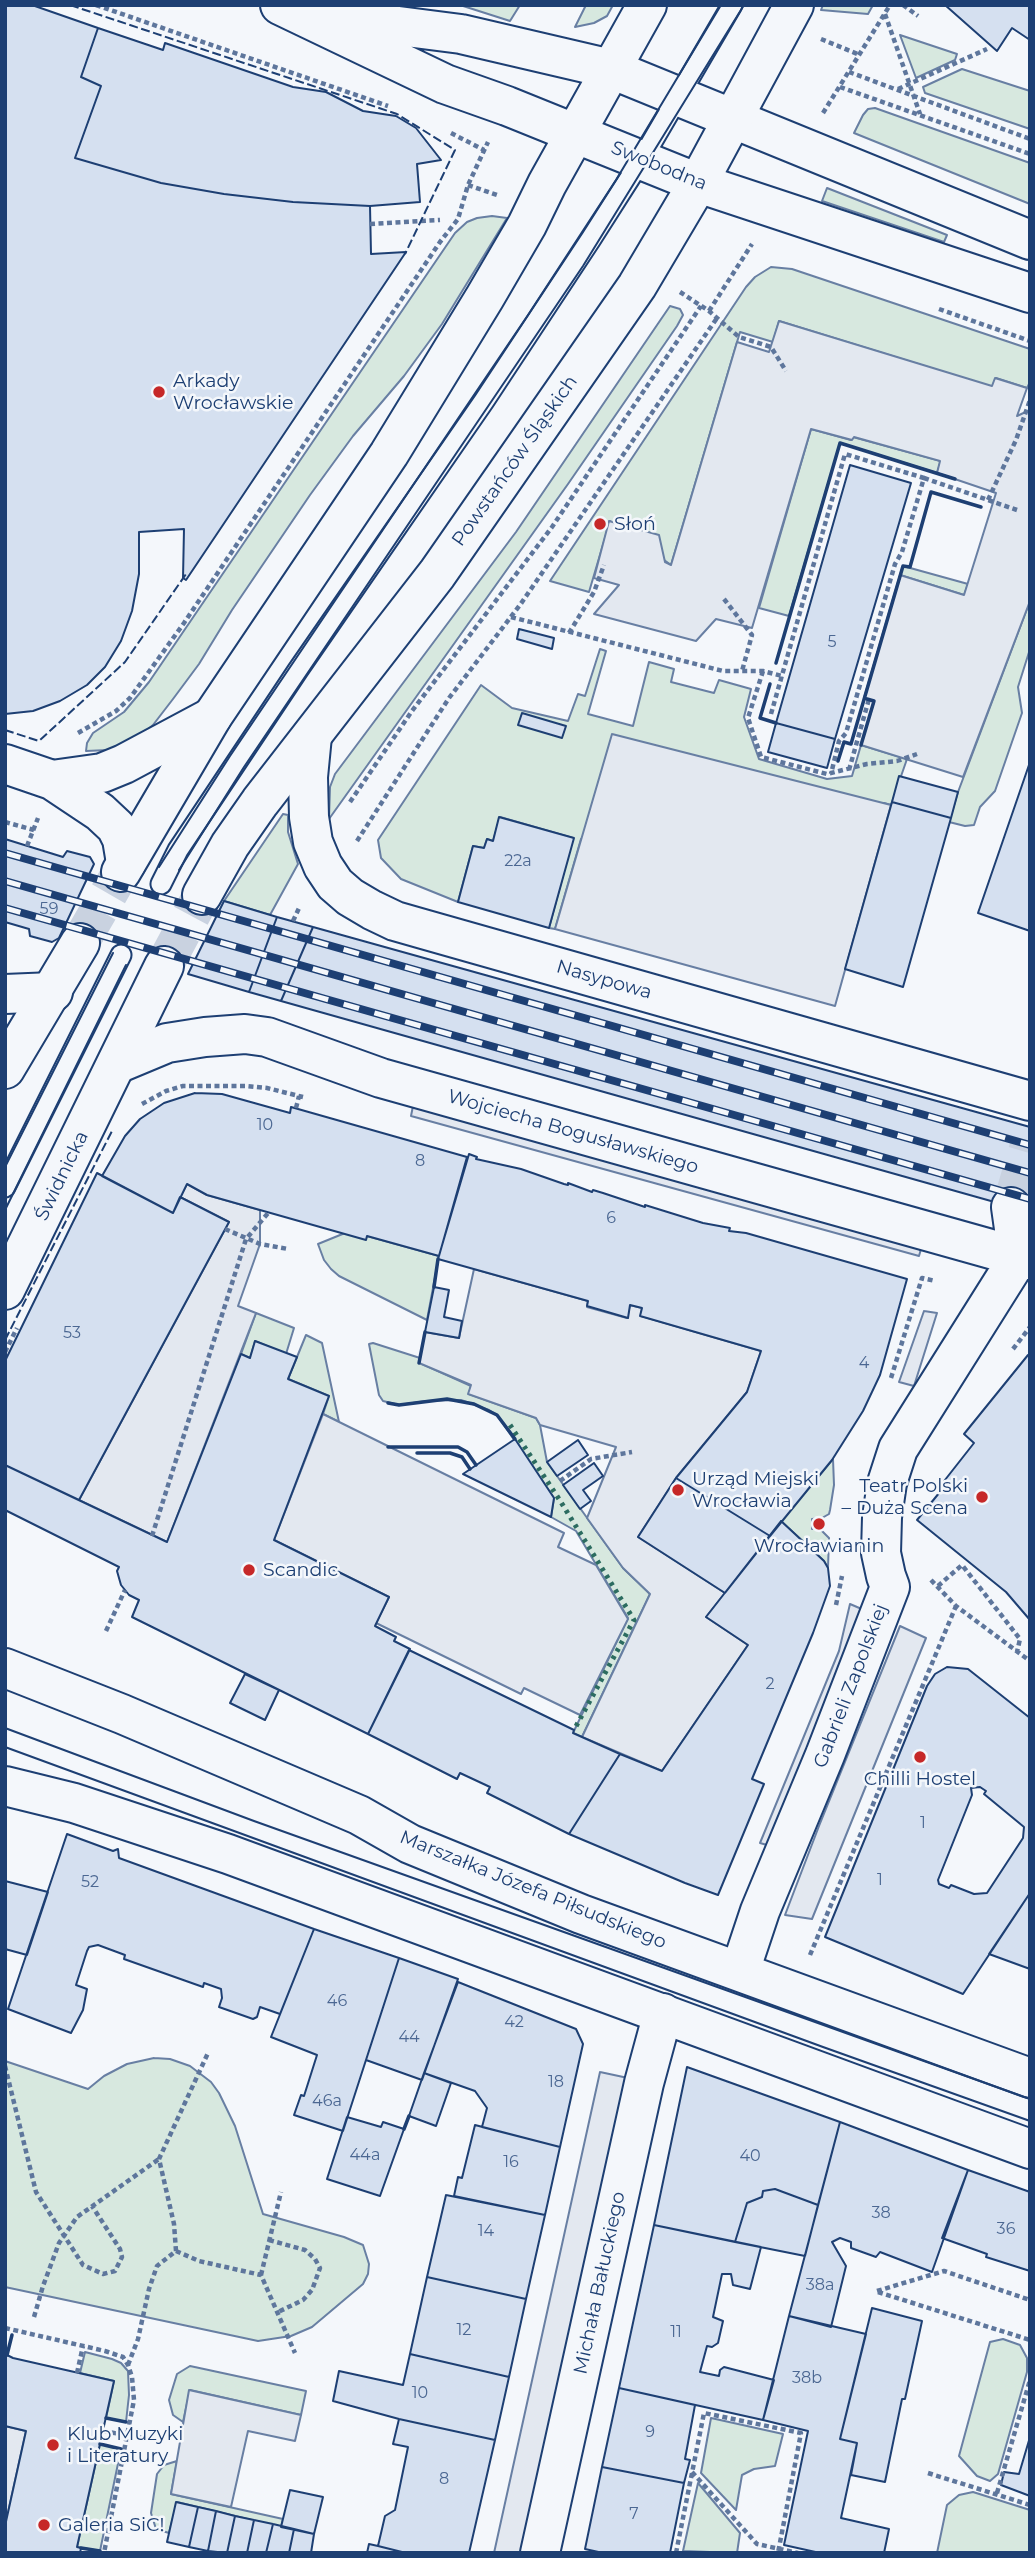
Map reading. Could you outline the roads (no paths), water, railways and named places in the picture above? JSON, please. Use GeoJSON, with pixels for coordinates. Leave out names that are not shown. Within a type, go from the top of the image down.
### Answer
{"type":"FeatureCollection","features":[{"type":"Feature","properties":{"kind":"street"},"geometry":{"type":"LineString","coordinates":[[5,764],[47,794],[77,794],[116,827],[122,839],[123,868],[212,717],[396,442],[504,266],[575,132],[647,5]]}},
{"type":"Feature","properties":{"kind":"street","name":"Powstańców Śląskich"},"geometry":{"type":"LineString","coordinates":[[202,895],[230,845],[460,541],[637,286],[698,183],[794,5]]}},
{"type":"Feature","properties":{"kind":"street","name":"Swobodna"},"geometry":{"type":"LineString","coordinates":[[289,9],[461,34],[611,69],[1030,240]]}},
{"type":"Feature","properties":{"kind":"street","name":"Swobodna"},"geometry":{"type":"LineString","coordinates":[[289,9],[445,84],[575,132],[698,183],[1030,293]]}},
{"type":"Feature","properties":{"kind":"street"},"geometry":{"type":"LineString","coordinates":[[47,794],[124,764],[212,717]]}},
{"type":"Feature","properties":{"kind":"street","name":"Nasypowa"},"geometry":{"type":"LineString","coordinates":[[312,736],[308,777],[313,842],[323,866],[335,884],[350,898],[372,910],[414,926],[1030,1101]]}},
{"type":"Feature","properties":{"kind":"street"},"geometry":{"type":"LineString","coordinates":[[5,1069],[80,943]]}},
{"type":"Feature","properties":{"kind":"street"},"geometry":{"type":"LineString","coordinates":[[119,1063],[164,967]]}},
{"type":"Feature","properties":{"kind":"street"},"geometry":{"type":"LineString","coordinates":[[5,994],[53,992]]}},
{"type":"Feature","properties":{"kind":"street","name":"Wojciecha Bogusławskiego"},"geometry":{"type":"LineString","coordinates":[[119,1063],[167,1043],[245,1034],[267,1037],[382,1077],[1022,1241]]}},
{"type":"Feature","properties":{"kind":"street","name":"Świdnicka"},"geometry":{"type":"LineString","coordinates":[[13,1306],[119,1063]]}},
{"type":"Feature","properties":{"kind":"street","name":"Gabrieli Zapolskiej"},"geometry":{"type":"LineString","coordinates":[[740,1971],[760,1911],[825,1755],[890,1587],[881,1553],[881,1517],[887,1483],[898,1449],[1022,1241]]}},
{"type":"Feature","properties":{"kind":"street","name":"Marszałka Józefa Piłsudskiego"},"geometry":{"type":"LineString","coordinates":[[5,1668],[122,1714],[359,1815],[410,1844],[590,1918],[1030,2078]]}},
{"type":"Feature","properties":{"kind":"street"},"geometry":{"type":"LineString","coordinates":[[5,1786],[74,1803],[228,1854],[1030,2149]]}},
{"type":"Feature","properties":{"kind":"street","name":"Michała Bałuckiego"},"geometry":{"type":"LineString","coordinates":[[540,2553],[644,2083],[663,2013]]}},
{"type":"Feature","properties":{"kind":"lane"},"geometry":{"type":"LineString","coordinates":[[161,884],[178,850],[298,670],[484,401],[642,159],[732,5]]}},
{"type":"Feature","properties":{"kind":"lane"},"geometry":{"type":"LineString","coordinates":[[5,1187],[121,955]]}},
{"type":"Feature","properties":{"kind":"tunnel"},"geometry":{"type":"LineString","coordinates":[[80,943],[121,872]]}},
{"type":"Feature","properties":{"kind":"tunnel"},"geometry":{"type":"LineString","coordinates":[[164,966],[202,895]]}},
{"type":"Feature","properties":{"kind":"tunnel"},"geometry":{"type":"LineString","coordinates":[[1011,1207],[1030,1142]]}},
{"type":"Feature","properties":{"kind":"tram line"},"geometry":{"type":"LineString","coordinates":[[159,867],[230,756],[528,315],[616,180],[721,5]]}},
{"type":"Feature","properties":{"kind":"tram line"},"geometry":{"type":"LineString","coordinates":[[179,870],[244,767],[583,266],[744,5]]}},
{"type":"Feature","properties":{"kind":"tram line"},"geometry":{"type":"LineString","coordinates":[[5,1167],[113,953]]}},
{"type":"Feature","properties":{"kind":"tram line"},"geometry":{"type":"LineString","coordinates":[[5,1210],[126,965]]}},
{"type":"Feature","properties":{"kind":"tram line"},"geometry":{"type":"LineString","coordinates":[[5,1728],[254,1821],[1030,2099]]}},
{"type":"Feature","properties":{"kind":"tram line"},"geometry":{"type":"LineString","coordinates":[[5,1747],[1030,2121]]}},
{"type":"Feature","properties":{"kind":"railway"},"geometry":{"type":"LineString","coordinates":[[5,853],[1030,1145]]}},
{"type":"Feature","properties":{"kind":"railway"},"geometry":{"type":"LineString","coordinates":[[5,881],[1030,1173]]}},
{"type":"Feature","properties":{"kind":"railway"},"geometry":{"type":"LineString","coordinates":[[5,908],[1030,1199]]}},
{"type":"Feature","properties":{"kind":"place","name":"Arkady Wrocławskie"},"geometry":{"type":"Point","coordinates":[159,392]}},
{"type":"Feature","properties":{"kind":"place","name":"Słoń"},"geometry":{"type":"Point","coordinates":[600,524]}},
{"type":"Feature","properties":{"kind":"place","name":"Urząd Miejski Wrocławia"},"geometry":{"type":"Point","coordinates":[678,1490]}},
{"type":"Feature","properties":{"kind":"place","name":"Teatr Polski – Duża Scena"},"geometry":{"type":"Point","coordinates":[982,1497]}},
{"type":"Feature","properties":{"kind":"place","name":"Wrocławianin"},"geometry":{"type":"Point","coordinates":[819,1524]}},
{"type":"Feature","properties":{"kind":"place","name":"Scandic"},"geometry":{"type":"Point","coordinates":[249,1570]}},
{"type":"Feature","properties":{"kind":"place","name":"Chilli Hostel"},"geometry":{"type":"Point","coordinates":[920,1757]}},
{"type":"Feature","properties":{"kind":"place","name":"Klub Muzyki i Literatury"},"geometry":{"type":"Point","coordinates":[53,2445]}},
{"type":"Feature","properties":{"kind":"place","name":"Galeria SiC!"},"geometry":{"type":"Point","coordinates":[44,2525]}}]}
